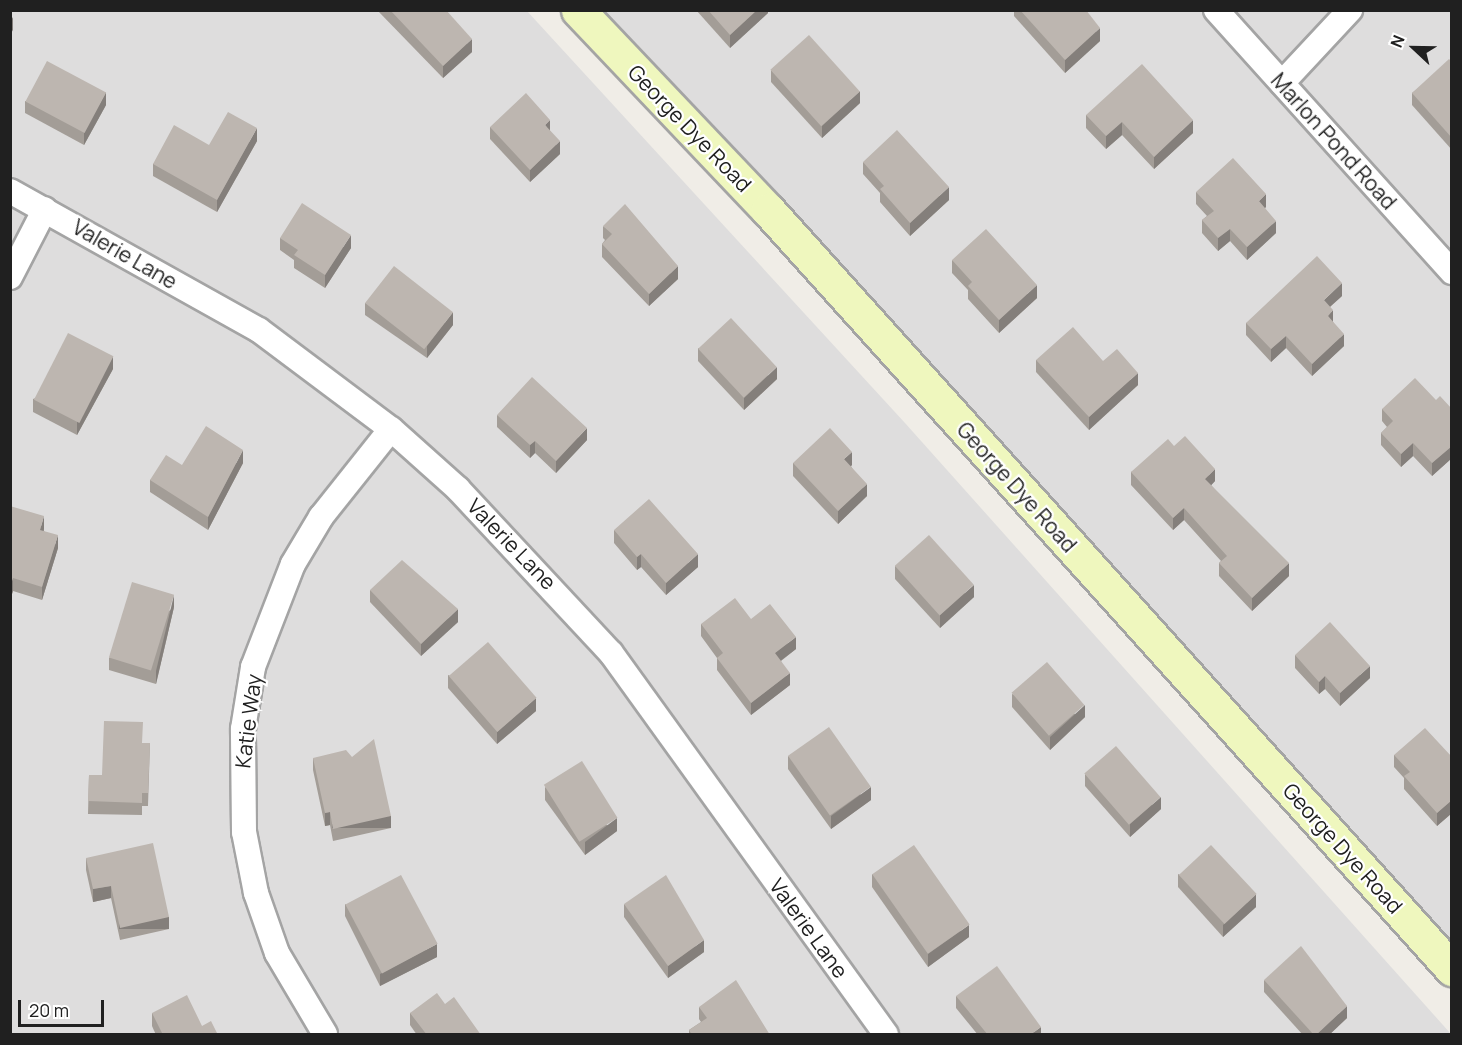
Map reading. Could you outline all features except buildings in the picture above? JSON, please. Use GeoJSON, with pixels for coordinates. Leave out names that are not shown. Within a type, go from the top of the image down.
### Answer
{"type":"FeatureCollection","features":[{"type":"Feature","properties":{"kind":"street","name":"George Dye Road"},"geometry":{"type":"LineString","coordinates":[[578,10],[768,210],[1452,969]]}},
{"type":"Feature","properties":{"kind":"street","name":"Marlon Pond Road"},"geometry":{"type":"LineString","coordinates":[[1216,10],[1452,272]]}},
{"type":"Feature","properties":{"kind":"street"},"geometry":{"type":"LineString","coordinates":[[1282,83],[1350,10]]}},
{"type":"Feature","properties":{"kind":"street","name":"Valerie Lane"},"geometry":{"type":"LineString","coordinates":[[10,191],[259,330],[391,429],[538,568],[611,653],[886,1035]]}},
{"type":"Feature","properties":{"kind":"street"},"geometry":{"type":"LineString","coordinates":[[10,277],[45,209]]}},
{"type":"Feature","properties":{"kind":"street","name":"Katie Way"},"geometry":{"type":"LineString","coordinates":[[324,1035],[277,953],[256,893],[244,832],[243,729],[254,667],[292,564],[321,517],[391,429]]}},
{"type":"Feature","properties":{"kind":"shaded area"},"geometry":{"type":"Polygon","coordinates":[[[10,11],[527,11],[905,423],[1451,1034],[11,1034],[10,11]]]}},
{"type":"Feature","properties":{"kind":"shaded area"},"geometry":{"type":"Polygon","coordinates":[[[578,11],[1451,11],[1451,969],[578,11]]]}}]}
